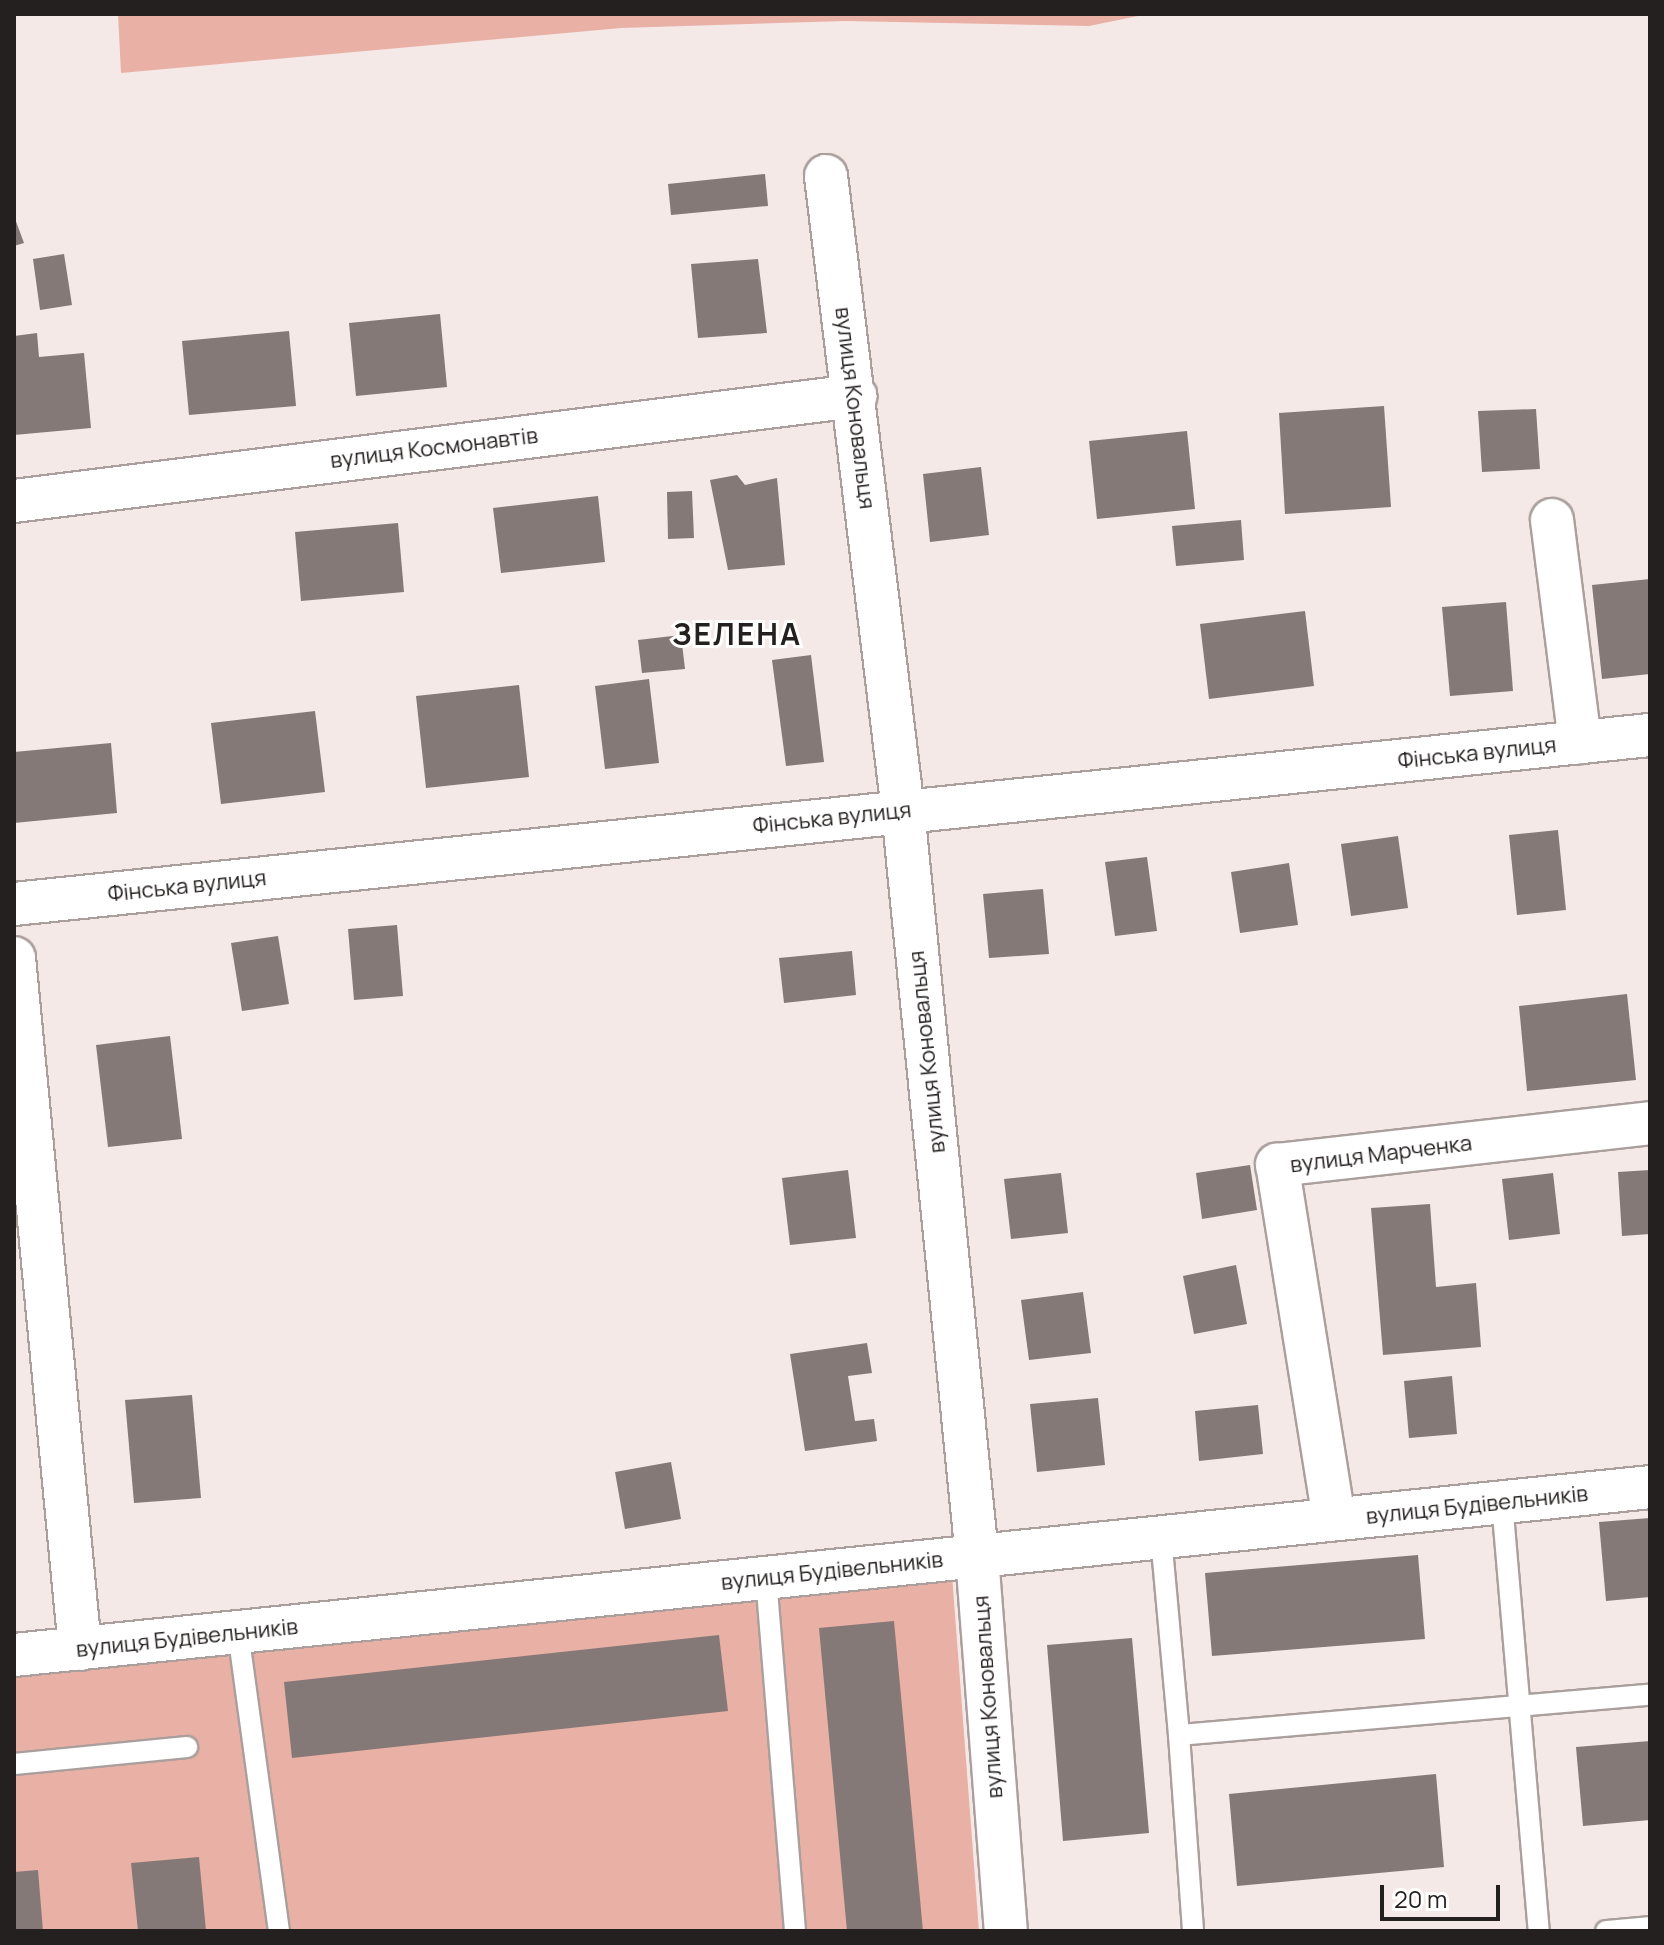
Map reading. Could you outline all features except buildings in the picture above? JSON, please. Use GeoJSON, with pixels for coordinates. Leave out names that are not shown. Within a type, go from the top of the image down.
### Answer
{"type":"FeatureCollection","features":[{"type":"Feature","properties":{"kind":"street","name":"вулиця Коновальця"},"geometry":{"type":"LineString","coordinates":[[826,176],[903,810],[977,1556],[1006,1931]]}},
{"type":"Feature","properties":{"kind":"street","name":"вулиця Космонавтів"},"geometry":{"type":"LineString","coordinates":[[14,501],[855,396]]}},
{"type":"Feature","properties":{"kind":"street"},"geometry":{"type":"LineString","coordinates":[[1552,520],[1580,742]]}},
{"type":"Feature","properties":{"kind":"street","name":"Фінська вулиця"},"geometry":{"type":"LineString","coordinates":[[14,904],[1650,735]]}},
{"type":"Feature","properties":{"kind":"street"},"geometry":{"type":"LineString","coordinates":[[14,958],[80,1649]]}},
{"type":"Feature","properties":{"kind":"street","name":"вулиця Марченка"},"geometry":{"type":"LineString","coordinates":[[1334,1519],[1277,1165],[1650,1123]]}},
{"type":"Feature","properties":{"kind":"street","name":"вулиця Будівельників"},"geometry":{"type":"LineString","coordinates":[[14,1655],[1650,1487]]}},
{"type":"Feature","properties":{"kind":"lane"},"geometry":{"type":"LineString","coordinates":[[1502,1502],[1539,1931]]}},
{"type":"Feature","properties":{"kind":"lane"},"geometry":{"type":"LineString","coordinates":[[1161,1537],[1193,1931]]}},
{"type":"Feature","properties":{"kind":"lane"},"geometry":{"type":"LineString","coordinates":[[766,1578],[795,1931]]}},
{"type":"Feature","properties":{"kind":"lane"},"geometry":{"type":"LineString","coordinates":[[238,1632],[279,1931]]}},
{"type":"Feature","properties":{"kind":"lane"},"geometry":{"type":"LineString","coordinates":[[1179,1735],[1650,1695]]}},
{"type":"Feature","properties":{"kind":"lane"},"geometry":{"type":"LineString","coordinates":[[14,1764],[187,1747]]}},
{"type":"Feature","properties":{"kind":"lane"},"geometry":{"type":"LineString","coordinates":[[1606,1931],[1650,1927]]}},
{"type":"Feature","properties":{"kind":"shaded area"},"geometry":{"type":"Polygon","coordinates":[[[118,14],[1148,14],[1089,26],[845,21],[621,28],[121,73],[118,14]]]}},
{"type":"Feature","properties":{"kind":"shaded area"},"geometry":{"type":"Polygon","coordinates":[[[952,1575],[979,1931],[14,1931],[14,1675],[952,1575]]]}},
{"type":"Feature","properties":{"kind":"district","name":"ЗЕЛЕНА"},"geometry":{"type":"Point","coordinates":[737,634]}}]}
